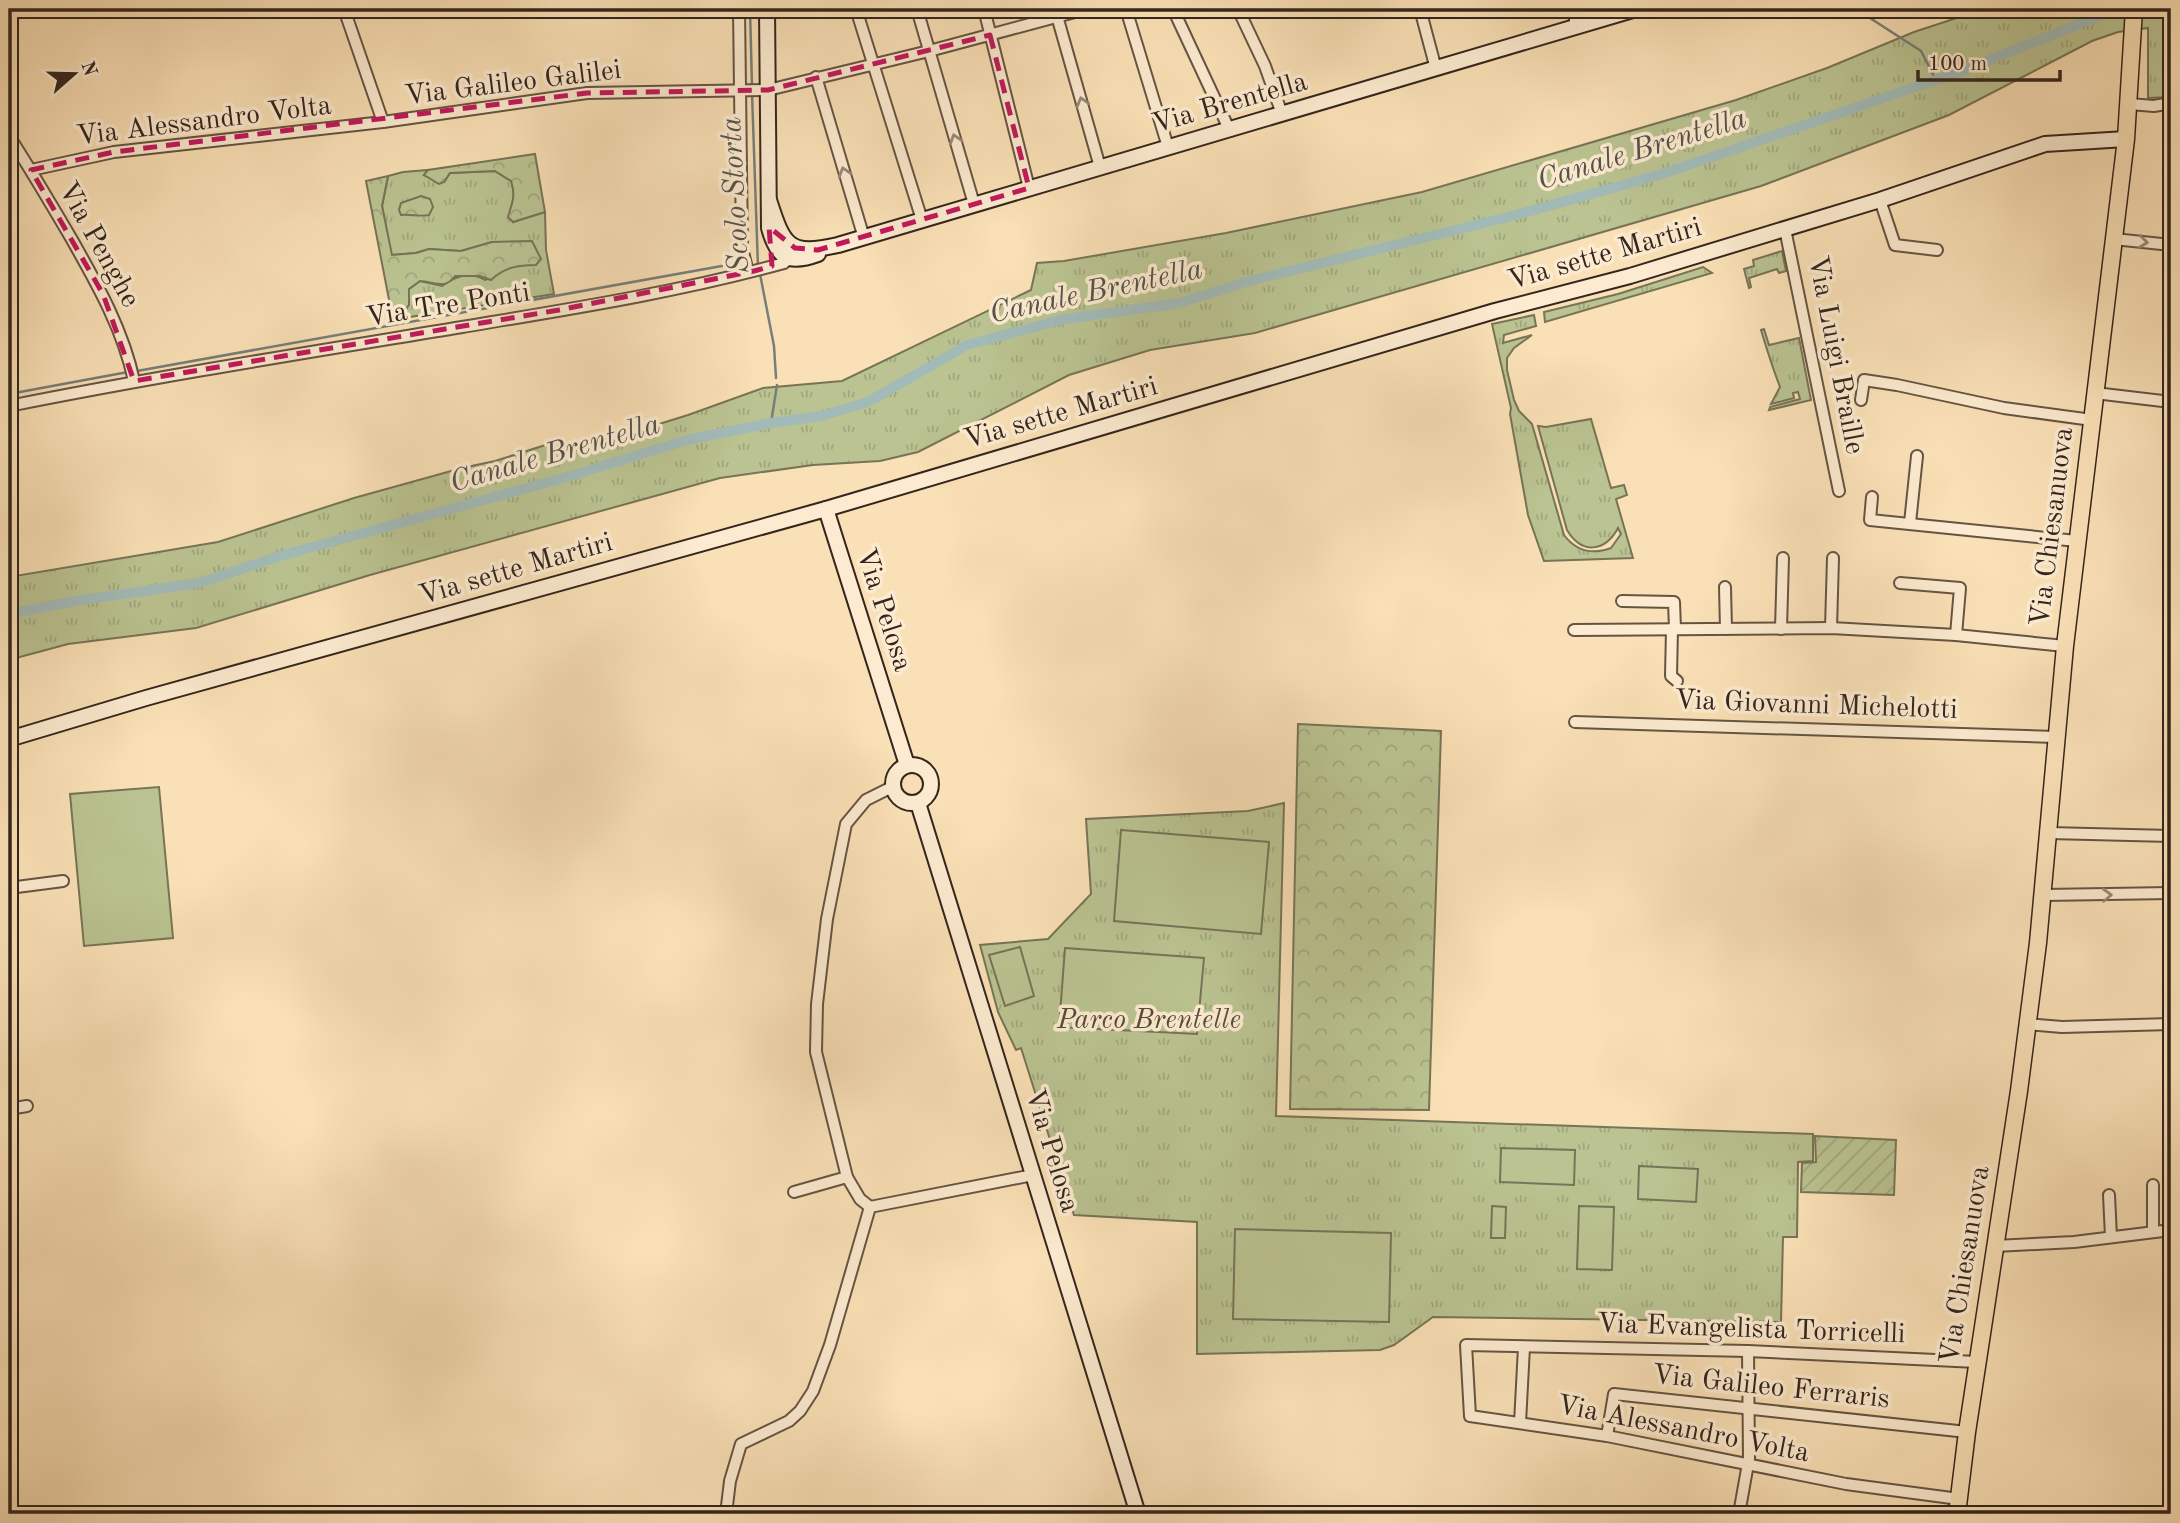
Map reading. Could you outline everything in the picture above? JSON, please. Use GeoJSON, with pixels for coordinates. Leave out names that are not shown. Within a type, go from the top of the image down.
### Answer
{"type":"FeatureCollection","features":[{"type":"Feature","properties":{"kind":"main road"},"geometry":{"type":"LineString","coordinates":[[766,9],[765,90],[769,228],[778,251],[797,260],[838,245]]}},
{"type":"Feature","properties":{"kind":"main road","name":"Via Brentella"},"geometry":{"type":"LineString","coordinates":[[838,245],[1636,9]]}},
{"type":"Feature","properties":{"kind":"main road","name":"Via Chiesanuova"},"geometry":{"type":"LineString","coordinates":[[1958,1507],[2043,895],[2065,646],[2126,139],[2134,9]]}},
{"type":"Feature","properties":{"kind":"main road","name":"Via sette Martiri"},"geometry":{"type":"LineString","coordinates":[[9,739],[146,698],[826,509],[1483,315],[1630,276],[1880,200],[2045,144],[2126,139]]}},
{"type":"Feature","properties":{"kind":"main road"},"geometry":{"type":"LineString","coordinates":[[769,200],[780,231],[795,248],[804,251],[838,245]]}},
{"type":"Feature","properties":{"kind":"main road","name":"Via Pelosa"},"geometry":{"type":"LineString","coordinates":[[826,509],[907,765]]}},
{"type":"Feature","properties":{"kind":"main road"},"geometry":{"type":"LineString","coordinates":[[907,765],[919,766],[930,778],[930,791],[918,803],[902,801],[892,787],[895,775],[907,765]]}},
{"type":"Feature","properties":{"kind":"main road","name":"Via Pelosa"},"geometry":{"type":"LineString","coordinates":[[918,803],[1138,1514]]}},
{"type":"Feature","properties":{"kind":"street","name":"Via Galileo Galilei"},"geometry":{"type":"LineString","coordinates":[[344,9],[383,122],[587,93],[765,90],[990,35],[1056,13],[1086,9]]}},
{"type":"Feature","properties":{"kind":"street"},"geometry":{"type":"LineString","coordinates":[[739,9],[742,248],[744,255],[757,269]]}},
{"type":"Feature","properties":{"kind":"street"},"geometry":{"type":"LineString","coordinates":[[856,9],[922,220]]}},
{"type":"Feature","properties":{"kind":"street"},"geometry":{"type":"LineString","coordinates":[[917,9],[974,204]]}},
{"type":"Feature","properties":{"kind":"street"},"geometry":{"type":"LineString","coordinates":[[984,9],[1029,188]]}},
{"type":"Feature","properties":{"kind":"street"},"geometry":{"type":"LineString","coordinates":[[1126,9],[1168,147]]}},
{"type":"Feature","properties":{"kind":"street"},"geometry":{"type":"LineString","coordinates":[[1172,9],[1229,130]]}},
{"type":"Feature","properties":{"kind":"street"},"geometry":{"type":"LineString","coordinates":[[1238,9],[1265,66],[1282,114]]}},
{"type":"Feature","properties":{"kind":"street"},"geometry":{"type":"LineString","coordinates":[[1420,9],[1436,69]]}},
{"type":"Feature","properties":{"kind":"street"},"geometry":{"type":"LineString","coordinates":[[1575,9],[1575,28]]}},
{"type":"Feature","properties":{"kind":"street"},"geometry":{"type":"LineString","coordinates":[[1056,13],[1100,167]]}},
{"type":"Feature","properties":{"kind":"street"},"geometry":{"type":"LineString","coordinates":[[816,78],[864,238]]}},
{"type":"Feature","properties":{"kind":"street"},"geometry":{"type":"LineString","coordinates":[[2129,104],[2154,106],[2171,103]]}},
{"type":"Feature","properties":{"kind":"street","name":"Via Alessandro Volta"},"geometry":{"type":"LineString","coordinates":[[31,170],[114,152],[383,122]]}},
{"type":"Feature","properties":{"kind":"street","name":"Via Penghe"},"geometry":{"type":"LineString","coordinates":[[9,136],[103,294],[129,358],[132,382]]}},
{"type":"Feature","properties":{"kind":"street"},"geometry":{"type":"LineString","coordinates":[[1880,200],[1895,245],[1937,250]]}},
{"type":"Feature","properties":{"kind":"street"},"geometry":{"type":"LineString","coordinates":[[757,269],[769,228]]}},
{"type":"Feature","properties":{"kind":"street","name":"Via Luigi Braille"},"geometry":{"type":"LineString","coordinates":[[1785,229],[1839,491]]}},
{"type":"Feature","properties":{"kind":"street"},"geometry":{"type":"LineString","coordinates":[[786,239],[791,254],[789,258]]}},
{"type":"Feature","properties":{"kind":"street"},"geometry":{"type":"LineString","coordinates":[[2114,239],[2171,245]]}},
{"type":"Feature","properties":{"kind":"street"},"geometry":{"type":"LineString","coordinates":[[757,269],[784,263],[804,251]]}},
{"type":"Feature","properties":{"kind":"street","name":"Via Tre Ponti"},"geometry":{"type":"LineString","coordinates":[[9,406],[132,382],[559,310],[757,269]]}},
{"type":"Feature","properties":{"kind":"street"},"geometry":{"type":"LineString","coordinates":[[1861,400],[1864,380],[2004,408],[2092,419]]}},
{"type":"Feature","properties":{"kind":"street"},"geometry":{"type":"LineString","coordinates":[[2095,393],[2171,402]]}},
{"type":"Feature","properties":{"kind":"street"},"geometry":{"type":"LineString","coordinates":[[1910,523],[1917,456]]}},
{"type":"Feature","properties":{"kind":"street"},"geometry":{"type":"LineString","coordinates":[[1872,497],[1870,520],[2077,541]]}},
{"type":"Feature","properties":{"kind":"street"},"geometry":{"type":"LineString","coordinates":[[1780,629],[1783,558]]}},
{"type":"Feature","properties":{"kind":"street"},"geometry":{"type":"LineString","coordinates":[[1831,628],[1833,558]]}},
{"type":"Feature","properties":{"kind":"street"},"geometry":{"type":"LineString","coordinates":[[1900,583],[1960,588],[1956,635]]}},
{"type":"Feature","properties":{"kind":"street"},"geometry":{"type":"LineString","coordinates":[[1725,587],[1726,629]]}},
{"type":"Feature","properties":{"kind":"street"},"geometry":{"type":"LineString","coordinates":[[1622,601],[1674,602],[1671,676],[1677,681]]}},
{"type":"Feature","properties":{"kind":"street"},"geometry":{"type":"LineString","coordinates":[[1574,630],[1831,628],[1956,635],[2065,646]]}},
{"type":"Feature","properties":{"kind":"street","name":"Via Giovanni Michelotti"},"geometry":{"type":"LineString","coordinates":[[1575,722],[2056,737]]}},
{"type":"Feature","properties":{"kind":"street"},"geometry":{"type":"LineString","coordinates":[[892,787],[866,800],[846,824],[827,919],[817,1004],[816,1052],[847,1177],[860,1199],[870,1207],[1033,1175]]}},
{"type":"Feature","properties":{"kind":"street"},"geometry":{"type":"LineString","coordinates":[[2049,833],[2171,836]]}},
{"type":"Feature","properties":{"kind":"street"},"geometry":{"type":"LineString","coordinates":[[9,888],[63,881]]}},
{"type":"Feature","properties":{"kind":"street"},"geometry":{"type":"LineString","coordinates":[[2043,895],[2171,892]]}},
{"type":"Feature","properties":{"kind":"street"},"geometry":{"type":"LineString","coordinates":[[2027,1024],[2073,1027],[2171,1024]]}},
{"type":"Feature","properties":{"kind":"street"},"geometry":{"type":"LineString","coordinates":[[9,1110],[27,1106]]}},
{"type":"Feature","properties":{"kind":"street"},"geometry":{"type":"LineString","coordinates":[[794,1192],[847,1177]]}},
{"type":"Feature","properties":{"kind":"street"},"geometry":{"type":"LineString","coordinates":[[2153,1185],[2153,1232]]}},
{"type":"Feature","properties":{"kind":"street"},"geometry":{"type":"LineString","coordinates":[[2109,1195],[2111,1237]]}},
{"type":"Feature","properties":{"kind":"street"},"geometry":{"type":"LineString","coordinates":[[726,1514],[730,1481],[741,1444],[789,1421],[800,1411],[813,1391],[830,1345],[870,1207]]}},
{"type":"Feature","properties":{"kind":"street"},"geometry":{"type":"LineString","coordinates":[[1995,1246],[2171,1230]]}},
{"type":"Feature","properties":{"kind":"street","name":"Via Alessandro Volta"},"geometry":{"type":"LineString","coordinates":[[1466,1345],[1470,1416],[1607,1436],[1958,1507]]}},
{"type":"Feature","properties":{"kind":"street","name":"Via Evangelista Torricelli"},"geometry":{"type":"LineString","coordinates":[[1466,1345],[1748,1351],[1977,1362]]}},
{"type":"Feature","properties":{"kind":"street"},"geometry":{"type":"LineString","coordinates":[[1520,1423],[1524,1347]]}},
{"type":"Feature","properties":{"kind":"street"},"geometry":{"type":"LineString","coordinates":[[1740,1514],[1748,1464],[1748,1351]]}},
{"type":"Feature","properties":{"kind":"street","name":"Via Galileo Ferraris"},"geometry":{"type":"LineString","coordinates":[[1607,1436],[1614,1394],[1967,1432]]}},
{"type":"Feature","properties":{"kind":"highlighted area"},"geometry":{"type":"Polygon","coordinates":[[[990,35],[1029,188],[818,250],[795,248],[769,227],[772,266],[754,271],[559,310],[134,381],[103,294],[31,170],[114,152],[587,93],[768,90],[990,35]]]}},
{"type":"Feature","properties":{"kind":"green space"},"geometry":{"type":"Polygon","coordinates":[[[1984,9],[2171,9],[2171,97],[2148,98],[2148,28],[2118,32],[2092,41],[1949,115],[1761,186],[1255,333],[1150,350],[1069,375],[918,452],[880,461],[813,465],[720,478],[370,575],[196,628],[68,644],[9,660],[9,577],[218,542],[354,498],[495,461],[558,441],[563,454],[688,415],[763,388],[842,381],[1031,290],[1037,263],[1064,261],[1226,233],[1422,192],[1736,100],[1827,68],[1914,32],[1984,9]]]}},
{"type":"Feature","properties":{"kind":"green space"},"geometry":{"type":"Polygon","coordinates":[[[535,154],[545,212],[513,222],[508,217],[513,195],[511,181],[495,171],[450,173],[444,182],[439,184],[424,175],[428,170],[535,154]]]}},
{"type":"Feature","properties":{"kind":"green space"},"geometry":{"type":"Polygon","coordinates":[[[428,170],[424,175],[444,182],[450,173],[495,171],[511,181],[514,196],[510,211],[513,222],[545,212],[546,250],[554,294],[391,320],[391,310],[406,309],[409,289],[420,281],[442,286],[463,276],[485,280],[515,265],[536,265],[492,242],[461,251],[429,249],[391,255],[382,206],[388,176],[428,170]]]}},
{"type":"Feature","properties":{"kind":"green space"},"geometry":{"type":"Polygon","coordinates":[[[388,176],[382,206],[392,255],[429,249],[461,251],[492,242],[532,241],[541,259],[536,265],[512,268],[491,280],[480,276],[455,276],[443,284],[420,281],[409,289],[409,305],[406,309],[391,310],[366,181],[388,176]]]}},
{"type":"Feature","properties":{"kind":"green space"},"geometry":{"type":"Polygon","coordinates":[[[421,196],[430,199],[433,207],[429,215],[401,215],[401,203],[421,196]]]}},
{"type":"Feature","properties":{"kind":"green space"},"geometry":{"type":"Polygon","coordinates":[[[1782,251],[1786,271],[1779,273],[1777,269],[1749,278],[1749,288],[1744,269],[1754,266],[1753,260],[1782,251]]]}},
{"type":"Feature","properties":{"kind":"green space"},"geometry":{"type":"Polygon","coordinates":[[[1703,267],[1712,273],[1545,322],[1544,312],[1618,294],[1703,267]]]}},
{"type":"Feature","properties":{"kind":"green space"},"geometry":{"type":"Polygon","coordinates":[[[1534,315],[1536,326],[1504,335],[1503,343],[1532,335],[1514,348],[1507,358],[1507,370],[1519,411],[1532,424],[1564,535],[1579,548],[1597,551],[1611,548],[1621,534],[1618,528],[1607,542],[1593,547],[1579,544],[1573,538],[1567,530],[1538,426],[1591,419],[1611,488],[1624,485],[1627,495],[1616,499],[1633,558],[1544,561],[1528,515],[1511,408],[1492,324],[1534,315]]]}},
{"type":"Feature","properties":{"kind":"green space"},"geometry":{"type":"Polygon","coordinates":[[[1764,329],[1769,345],[1799,338],[1811,400],[1769,410],[1770,407],[1800,399],[1798,392],[1793,393],[1794,398],[1771,404],[1780,387],[1761,330],[1764,329]]]}},
{"type":"Feature","properties":{"kind":"green space"},"geometry":{"type":"Polygon","coordinates":[[[1298,724],[1441,731],[1429,1110],[1290,1109],[1298,724]]]}},
{"type":"Feature","properties":{"kind":"green space"},"geometry":{"type":"Polygon","coordinates":[[[159,787],[173,938],[84,946],[70,794],[159,787]]]}},
{"type":"Feature","properties":{"kind":"green space","name":"Parco Brentelle"},"geometry":{"type":"Polygon","coordinates":[[[1284,803],[1276,1116],[1813,1134],[1813,1161],[1798,1162],[1797,1237],[1783,1237],[1781,1322],[1433,1317],[1394,1345],[1380,1350],[1197,1354],[1197,1222],[1074,1215],[1021,1048],[1016,1050],[998,1012],[980,945],[1048,939],[1091,894],[1086,819],[1248,811],[1284,803]]]}},
{"type":"Feature","properties":{"kind":"green space"},"geometry":{"type":"Polygon","coordinates":[[[1121,830],[1269,842],[1261,934],[1114,921],[1121,830]]]}},
{"type":"Feature","properties":{"kind":"green space"},"geometry":{"type":"Polygon","coordinates":[[[1020,947],[1034,996],[1005,1006],[989,955],[1020,947]]]}},
{"type":"Feature","properties":{"kind":"green space"},"geometry":{"type":"Polygon","coordinates":[[[1065,948],[1204,958],[1197,1034],[1059,1027],[1065,948]]]}},
{"type":"Feature","properties":{"kind":"green space"},"geometry":{"type":"Polygon","coordinates":[[[1815,1136],[1896,1140],[1894,1195],[1801,1192],[1802,1163],[1816,1162],[1815,1136]]]}},
{"type":"Feature","properties":{"kind":"green space"},"geometry":{"type":"Polygon","coordinates":[[[1501,1148],[1575,1150],[1574,1185],[1500,1182],[1501,1148]]]}},
{"type":"Feature","properties":{"kind":"green space"},"geometry":{"type":"Polygon","coordinates":[[[1639,1166],[1698,1169],[1696,1202],[1638,1199],[1639,1166]]]}},
{"type":"Feature","properties":{"kind":"green space"},"geometry":{"type":"Polygon","coordinates":[[[1492,1206],[1506,1207],[1505,1238],[1491,1238],[1492,1206]]]}},
{"type":"Feature","properties":{"kind":"green space"},"geometry":{"type":"Polygon","coordinates":[[[1579,1206],[1614,1207],[1612,1270],[1577,1269],[1579,1206]]]}},
{"type":"Feature","properties":{"kind":"green space"},"geometry":{"type":"Polygon","coordinates":[[[1235,1229],[1391,1233],[1389,1322],[1233,1319],[1235,1229]]]}},
{"type":"Feature","properties":{"kind":"waterway","name":"Scolo Storta"},"geometry":{"type":"LineString","coordinates":[[750,9],[752,86]]}},
{"type":"Feature","properties":{"kind":"waterway"},"geometry":{"type":"LineString","coordinates":[[1856,9],[1921,51],[1936,80]]}},
{"type":"Feature","properties":{"kind":"waterway","name":"Canale Brentella"},"geometry":{"type":"LineString","coordinates":[[9,614],[75,601],[199,583],[280,556],[567,477],[687,440],[821,416],[868,402],[967,345],[1060,320],[1179,303],[1249,281],[1516,215],[1662,174],[1962,71],[2107,13]]}},
{"type":"Feature","properties":{"kind":"waterway","name":"Scolo Storta"},"geometry":{"type":"LineString","coordinates":[[752,93],[758,268]]}},
{"type":"Feature","properties":{"kind":"waterway"},"geometry":{"type":"LineString","coordinates":[[137,371],[744,262]]}},
{"type":"Feature","properties":{"kind":"waterway","name":"Scolo Storta"},"geometry":{"type":"LineString","coordinates":[[760,274],[774,346],[776,378]]}},
{"type":"Feature","properties":{"kind":"waterway"},"geometry":{"type":"LineString","coordinates":[[9,394],[128,372]]}},
{"type":"Feature","properties":{"kind":"waterway","name":"Scolo Storta"},"geometry":{"type":"LineString","coordinates":[[771,423],[777,385]]}}]}
